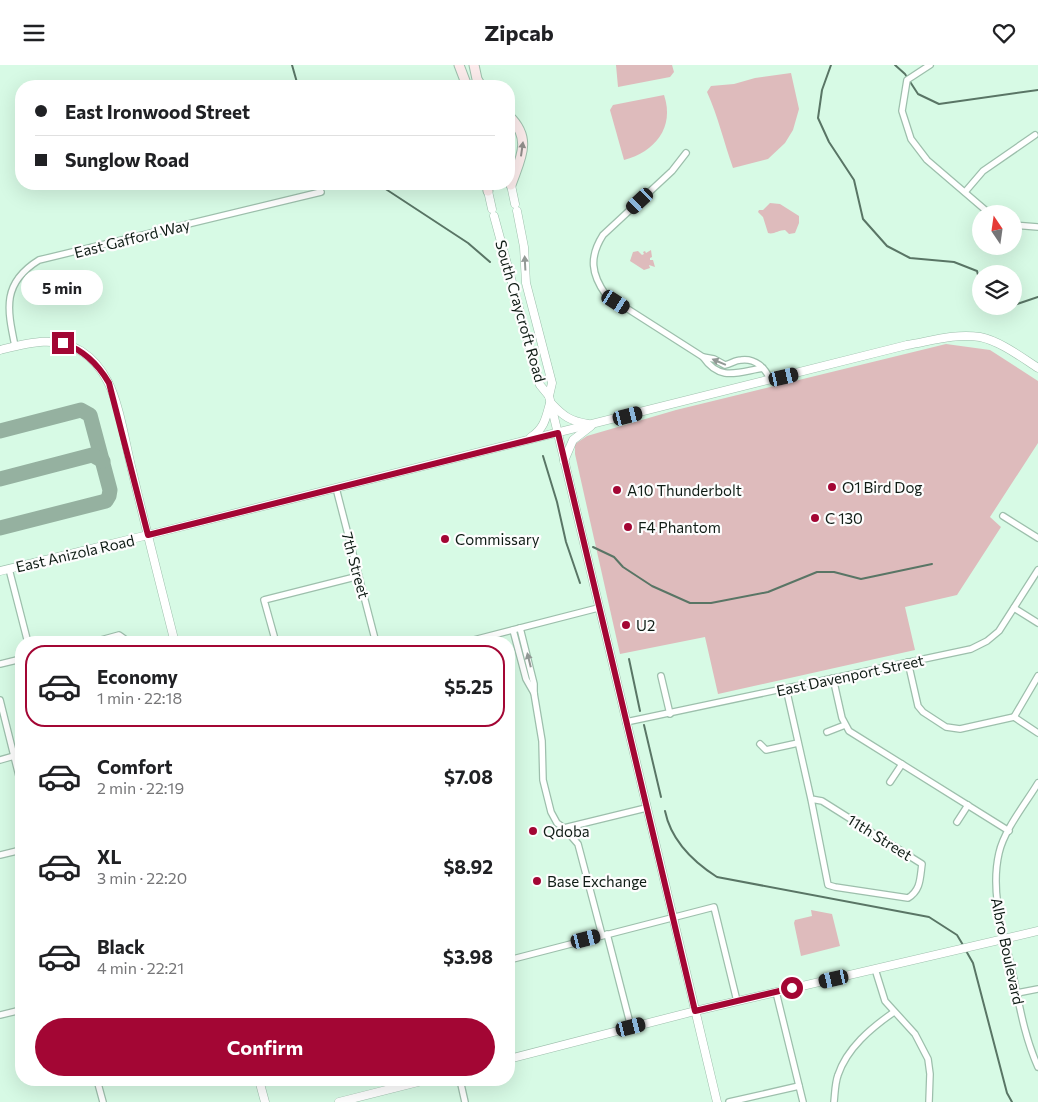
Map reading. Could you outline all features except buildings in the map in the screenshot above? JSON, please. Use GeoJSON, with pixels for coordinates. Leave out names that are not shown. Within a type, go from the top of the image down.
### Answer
{"type":"FeatureCollection","features":[{"type":"Feature","properties":{"kind":"main road"},"geometry":{"type":"LineString","coordinates":[[459,65],[465,80]]}},
{"type":"Feature","properties":{"kind":"main road"},"geometry":{"type":"LineString","coordinates":[[474,65],[478,80]]}},
{"type":"Feature","properties":{"kind":"main road","name":"South Craycroft Road"},"geometry":{"type":"LineString","coordinates":[[515,124],[521,132],[523,144],[522,155],[515,176]]}},
{"type":"Feature","properties":{"kind":"street"},"geometry":{"type":"LineString","coordinates":[[930,65],[907,80],[902,111],[911,139],[927,160],[980,205]]}},
{"type":"Feature","properties":{"kind":"street"},"geometry":{"type":"LineString","coordinates":[[965,192],[983,171],[1034,135]]}},
{"type":"Feature","properties":{"kind":"street"},"geometry":{"type":"LineString","coordinates":[[686,153],[672,171],[603,235],[597,244],[593,257],[597,279],[606,295],[703,357],[714,359],[725,365],[746,360],[760,365],[768,373],[770,380]]}},
{"type":"Feature","properties":{"kind":"street","name":"South Craycroft Road"},"geometry":{"type":"LineString","coordinates":[[488,190],[540,385],[549,399]]}},
{"type":"Feature","properties":{"kind":"street","name":"South Craycroft Road"},"geometry":{"type":"LineString","coordinates":[[513,190],[524,247],[526,283],[552,383],[549,399]]}},
{"type":"Feature","properties":{"kind":"street","name":"East Gafford Way"},"geometry":{"type":"LineString","coordinates":[[15,346],[8,312],[10,295],[21,274],[39,260],[321,192]]}},
{"type":"Feature","properties":{"kind":"street"},"geometry":{"type":"LineString","coordinates":[[1022,226],[1038,227]]}},
{"type":"Feature","properties":{"kind":"street","name":"East Anizola Road"},"geometry":{"type":"LineString","coordinates":[[0,571],[336,489],[907,345],[947,337],[981,337],[1001,345],[1038,368]]}},
{"type":"Feature","properties":{"kind":"street"},"geometry":{"type":"LineString","coordinates":[[0,350],[40,341],[51,341],[72,346],[94,362],[105,376],[112,390],[173,636]]}},
{"type":"Feature","properties":{"kind":"street"},"geometry":{"type":"LineString","coordinates":[[703,357],[708,366],[724,374],[763,368]]}},
{"type":"Feature","properties":{"kind":"street"},"geometry":{"type":"LineString","coordinates":[[549,399],[563,415],[573,421],[593,424]]}},
{"type":"Feature","properties":{"kind":"street"},"geometry":{"type":"LineString","coordinates":[[549,399],[717,1102]]}},
{"type":"Feature","properties":{"kind":"street"},"geometry":{"type":"LineString","coordinates":[[525,441],[543,427],[549,399]]}},
{"type":"Feature","properties":{"kind":"street"},"geometry":{"type":"LineString","coordinates":[[564,461],[573,440],[593,424]]}},
{"type":"Feature","properties":{"kind":"street","name":"7th Street"},"geometry":{"type":"LineString","coordinates":[[336,489],[374,636]]}},
{"type":"Feature","properties":{"kind":"street"},"geometry":{"type":"LineString","coordinates":[[1002,516],[1038,538]]}},
{"type":"Feature","properties":{"kind":"street"},"geometry":{"type":"LineString","coordinates":[[9,569],[26,636]]}},
{"type":"Feature","properties":{"kind":"street","name":"East Davenport Street"},"geometry":{"type":"LineString","coordinates":[[626,722],[970,649],[981,645],[999,631],[1038,570]]}},
{"type":"Feature","properties":{"kind":"street"},"geometry":{"type":"LineString","coordinates":[[274,636],[264,600],[360,576]]}},
{"type":"Feature","properties":{"kind":"street"},"geometry":{"type":"LineString","coordinates":[[489,636],[598,608]]}},
{"type":"Feature","properties":{"kind":"street"},"geometry":{"type":"LineString","coordinates":[[1014,608],[1038,623]]}},
{"type":"Feature","properties":{"kind":"street"},"geometry":{"type":"LineString","coordinates":[[520,628],[534,683],[542,741],[543,776],[552,816],[578,843],[631,1027]]}},
{"type":"Feature","properties":{"kind":"street"},"geometry":{"type":"LineString","coordinates":[[513,630],[515,636]]}},
{"type":"Feature","properties":{"kind":"street"},"geometry":{"type":"LineString","coordinates":[[515,638],[526,679],[534,693]]}},
{"type":"Feature","properties":{"kind":"street"},"geometry":{"type":"LineString","coordinates":[[0,664],[15,660]]}},
{"type":"Feature","properties":{"kind":"street"},"geometry":{"type":"LineString","coordinates":[[908,662],[918,706],[923,713],[946,727],[960,729],[1014,717],[1038,733]]}},
{"type":"Feature","properties":{"kind":"street"},"geometry":{"type":"LineString","coordinates":[[661,676],[670,714]]}},
{"type":"Feature","properties":{"kind":"street"},"geometry":{"type":"LineString","coordinates":[[1014,717],[1038,676]]}},
{"type":"Feature","properties":{"kind":"street"},"geometry":{"type":"LineString","coordinates":[[833,678],[845,725],[849,731],[1008,831]]}},
{"type":"Feature","properties":{"kind":"street","name":"11th Street"},"geometry":{"type":"LineString","coordinates":[[786,688],[828,885],[908,898],[914,895],[919,889],[922,864],[822,801],[811,799]]}},
{"type":"Feature","properties":{"kind":"street"},"geometry":{"type":"LineString","coordinates":[[0,700],[15,760]]}},
{"type":"Feature","properties":{"kind":"street"},"geometry":{"type":"LineString","coordinates":[[827,732],[845,725]]}},
{"type":"Feature","properties":{"kind":"street"},"geometry":{"type":"LineString","coordinates":[[760,743],[766,750],[798,743]]}},
{"type":"Feature","properties":{"kind":"street"},"geometry":{"type":"LineString","coordinates":[[0,760],[14,756]]}},
{"type":"Feature","properties":{"kind":"street"},"geometry":{"type":"LineString","coordinates":[[890,782],[902,764]]}},
{"type":"Feature","properties":{"kind":"street","name":"Albro Boulevard"},"geometry":{"type":"LineString","coordinates":[[1038,783],[1008,831],[999,851],[996,869],[997,900],[1005,939],[1029,1043],[1038,1066]]}},
{"type":"Feature","properties":{"kind":"street"},"geometry":{"type":"LineString","coordinates":[[957,822],[968,805]]}},
{"type":"Feature","properties":{"kind":"street"},"geometry":{"type":"LineString","coordinates":[[564,828],[646,807]]}},
{"type":"Feature","properties":{"kind":"street"},"geometry":{"type":"LineString","coordinates":[[0,855],[15,851]]}},
{"type":"Feature","properties":{"kind":"street"},"geometry":{"type":"LineString","coordinates":[[515,958],[714,907],[737,1001]]}},
{"type":"Feature","properties":{"kind":"street"},"geometry":{"type":"LineString","coordinates":[[515,1057],[695,1011],[1038,931]]}},
{"type":"Feature","properties":{"kind":"street"},"geometry":{"type":"LineString","coordinates":[[876,969],[885,1001],[915,1034],[928,1059],[930,1074],[929,1102]]}},
{"type":"Feature","properties":{"kind":"street"},"geometry":{"type":"LineString","coordinates":[[1017,993],[1038,989]]}},
{"type":"Feature","properties":{"kind":"street"},"geometry":{"type":"LineString","coordinates":[[776,992],[803,1102]]}},
{"type":"Feature","properties":{"kind":"street"},"geometry":{"type":"LineString","coordinates":[[0,1015],[15,1011]]}},
{"type":"Feature","properties":{"kind":"street"},"geometry":{"type":"LineString","coordinates":[[834,1102],[838,1076],[848,1054],[874,1026],[894,1011]]}},
{"type":"Feature","properties":{"kind":"street"},"geometry":{"type":"LineString","coordinates":[[99,1086],[103,1102]]}},
{"type":"Feature","properties":{"kind":"street"},"geometry":{"type":"LineString","coordinates":[[260,1086],[264,1102]]}},
{"type":"Feature","properties":{"kind":"street"},"geometry":{"type":"LineString","coordinates":[[339,1102],[364,1099],[403,1086]]}},
{"type":"Feature","properties":{"kind":"street"},"geometry":{"type":"LineString","coordinates":[[461,1086],[465,1102]]}},
{"type":"Feature","properties":{"kind":"street"},"geometry":{"type":"LineString","coordinates":[[729,1102],[799,1086]]}},
{"type":"Feature","properties":{"kind":"shaded area"},"geometry":{"type":"Polygon","coordinates":[[[616,65],[672,65],[674,72],[670,77],[618,87],[616,65]]]}},
{"type":"Feature","properties":{"kind":"shaded area"},"geometry":{"type":"Polygon","coordinates":[[[791,73],[799,109],[793,130],[785,143],[768,159],[733,168],[707,92],[711,86],[734,84],[755,78],[791,73]]]}},
{"type":"Feature","properties":{"kind":"shaded area"},"geometry":{"type":"Polygon","coordinates":[[[664,95],[667,118],[660,137],[645,151],[624,160],[610,110],[613,105],[664,95]]]}},
{"type":"Feature","properties":{"kind":"shaded area"},"geometry":{"type":"Polygon","coordinates":[[[770,203],[780,204],[799,216],[799,223],[795,233],[789,234],[785,230],[768,233],[763,217],[758,212],[770,203]]]}},
{"type":"Feature","properties":{"kind":"shaded area"},"geometry":{"type":"Polygon","coordinates":[[[651,250],[652,257],[650,260],[653,260],[655,267],[649,265],[650,268],[644,270],[630,261],[633,252],[638,251],[642,255],[644,254],[643,252],[645,251],[646,253],[651,250]]]}},
{"type":"Feature","properties":{"kind":"shaded area"},"geometry":{"type":"Polygon","coordinates":[[[946,344],[990,350],[1038,381],[1038,443],[990,517],[1001,527],[957,595],[905,607],[915,650],[718,694],[705,637],[620,654],[575,454],[575,444],[587,436],[676,410],[946,344]]]}},
{"type":"Feature","properties":{"kind":"shaded area"},"geometry":{"type":"Polygon","coordinates":[[[811,910],[832,914],[840,946],[801,956],[794,923],[795,920],[812,916],[811,910]]]}},
{"type":"Feature","properties":{"kind":"waterway"},"geometry":{"type":"LineString","coordinates":[[292,65],[296,80]]}},
{"type":"Feature","properties":{"kind":"waterway"},"geometry":{"type":"LineString","coordinates":[[831,65],[822,90],[818,118],[829,142],[854,180],[863,219],[887,246],[910,258],[954,262],[972,269]]}},
{"type":"Feature","properties":{"kind":"waterway"},"geometry":{"type":"LineString","coordinates":[[895,65],[905,74],[918,94],[939,104],[1038,90]]}},
{"type":"Feature","properties":{"kind":"waterway"},"geometry":{"type":"LineString","coordinates":[[387,190],[468,243],[490,262]]}},
{"type":"Feature","properties":{"kind":"waterway"},"geometry":{"type":"LineString","coordinates":[[1022,302],[1038,297]]}},
{"type":"Feature","properties":{"kind":"waterway"},"geometry":{"type":"LineString","coordinates":[[543,456],[557,502],[566,542],[580,583]]}},
{"type":"Feature","properties":{"kind":"waterway"},"geometry":{"type":"LineString","coordinates":[[593,547],[614,557],[623,567],[652,586],[690,603],[711,603],[768,592],[817,572],[834,572],[861,579],[932,564]]}},
{"type":"Feature","properties":{"kind":"waterway"},"geometry":{"type":"LineString","coordinates":[[629,659],[640,711]]}},
{"type":"Feature","properties":{"kind":"waterway"},"geometry":{"type":"LineString","coordinates":[[644,725],[661,797]]}},
{"type":"Feature","properties":{"kind":"waterway"},"geometry":{"type":"LineString","coordinates":[[665,811],[672,831],[684,849],[699,864],[717,877],[929,917],[957,935],[963,945]]}},
{"type":"Feature","properties":{"kind":"waterway"},"geometry":{"type":"LineString","coordinates":[[965,949],[973,963],[1007,1093],[1012,1102]]}},
{"type":"Feature","properties":{"kind":"taxiway"},"geometry":{"type":"LineString","coordinates":[[0,431],[81,410],[90,415],[110,490],[106,501],[0,528]]}},
{"type":"Feature","properties":{"kind":"taxiway"},"geometry":{"type":"LineString","coordinates":[[0,479],[92,455],[103,461]]}},
{"type":"Feature","properties":{"kind":"place","name":"O1 Bird Dog"},"geometry":{"type":"Point","coordinates":[832,487]}},
{"type":"Feature","properties":{"kind":"place","name":"A10 Thunderbolt"},"geometry":{"type":"Point","coordinates":[617,490]}},
{"type":"Feature","properties":{"kind":"place","name":"C 130"},"geometry":{"type":"Point","coordinates":[815,518]}},
{"type":"Feature","properties":{"kind":"place","name":"F4 Phantom"},"geometry":{"type":"Point","coordinates":[628,527]}},
{"type":"Feature","properties":{"kind":"place","name":"Commissary"},"geometry":{"type":"Point","coordinates":[445,539]}},
{"type":"Feature","properties":{"kind":"place","name":"U2"},"geometry":{"type":"Point","coordinates":[626,625]}},
{"type":"Feature","properties":{"kind":"place","name":"Qdoba"},"geometry":{"type":"Point","coordinates":[533,831]}},
{"type":"Feature","properties":{"kind":"place","name":"Base Exchange"},"geometry":{"type":"Point","coordinates":[537,881]}},
{"type":"Feature","properties":{"kind":"route"},"geometry":{"type":"LineString","coordinates":[[63,343],[82,352],[94,362],[109,383],[148,535],[558,433],[695,1011],[792,988]]}}]}
